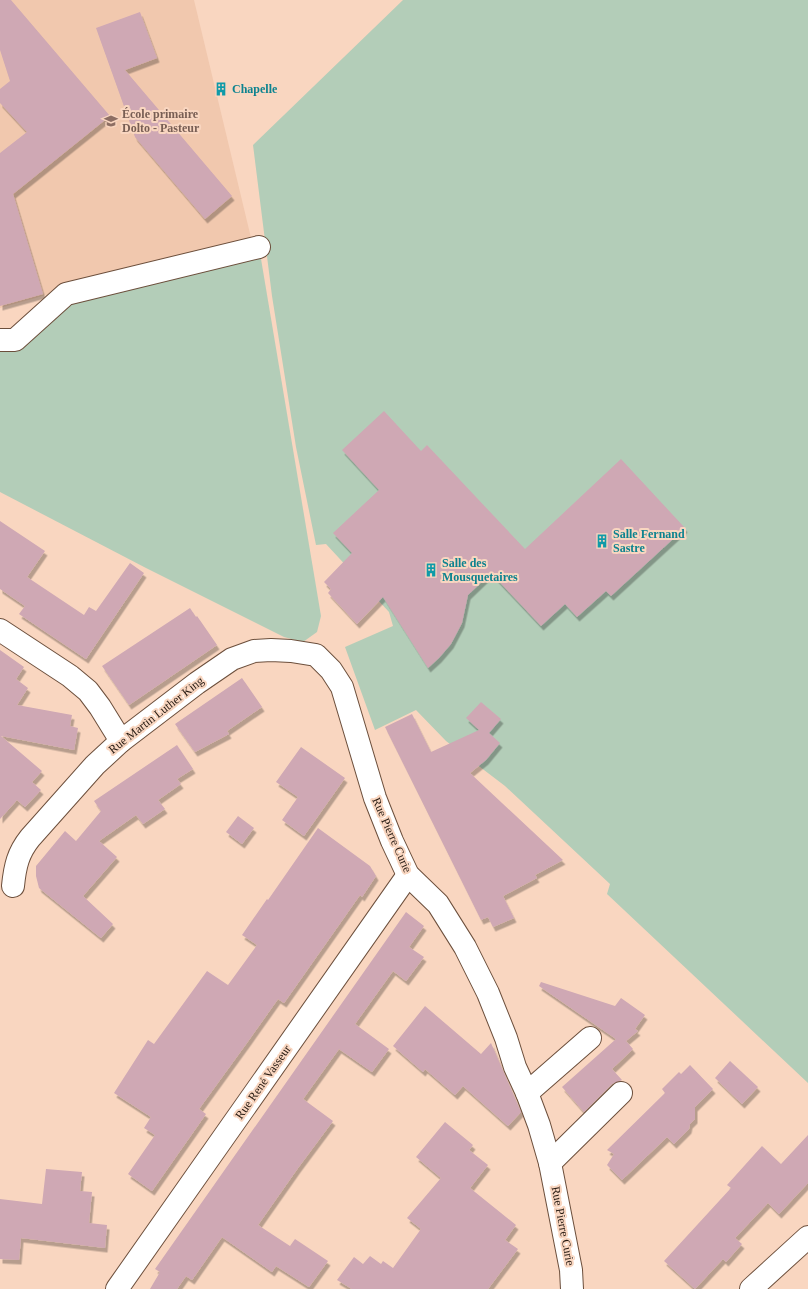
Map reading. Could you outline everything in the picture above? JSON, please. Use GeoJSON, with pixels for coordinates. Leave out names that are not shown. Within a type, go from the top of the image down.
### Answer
{"type":"FeatureCollection","features":[{"type":"Feature","properties":{"kind":"street"},"geometry":{"type":"LineString","coordinates":[[0,340],[15,340],[66,294],[259,247]]}},
{"type":"Feature","properties":{"kind":"street"},"geometry":{"type":"LineString","coordinates":[[0,630],[70,676],[88,691],[100,707],[121,741]]}},
{"type":"Feature","properties":{"kind":"street","name":"Rue Martin Luther King"},"geometry":{"type":"LineString","coordinates":[[13,886],[17,861],[22,848],[95,766],[121,741],[197,683],[232,658],[254,651],[290,651],[316,655]]}},
{"type":"Feature","properties":{"kind":"street","name":"Rue Pierre Curie"},"geometry":{"type":"LineString","coordinates":[[316,655],[331,670],[342,687],[375,798],[392,842],[408,875],[438,904],[465,947],[488,993],[506,1038],[515,1067],[539,1125],[550,1163],[572,1270],[572,1289]]}},
{"type":"Feature","properties":{"kind":"street","name":"Rue René Vasseur"},"geometry":{"type":"LineString","coordinates":[[117,1289],[408,875]]}},
{"type":"Feature","properties":{"kind":"street"},"geometry":{"type":"LineString","coordinates":[[527,1093],[590,1038]]}},
{"type":"Feature","properties":{"kind":"street"},"geometry":{"type":"LineString","coordinates":[[550,1163],[621,1094]]}},
{"type":"Feature","properties":{"kind":"street"},"geometry":{"type":"LineString","coordinates":[[750,1289],[808,1237]]}},
{"type":"Feature","properties":{"kind":"shaded area","name":"École primaire Dolto - Pasteur"},"geometry":{"type":"Polygon","coordinates":[[[0,0],[194,0],[252,242],[0,308],[0,0]]]}},
{"type":"Feature","properties":{"kind":"green space"},"geometry":{"type":"Polygon","coordinates":[[[403,0],[808,0],[808,1083],[607,894],[610,884],[505,786],[446,741],[416,710],[375,730],[345,647],[393,626],[389,612],[326,544],[316,545],[296,447],[272,296],[253,145],[403,0]]]}},
{"type":"Feature","properties":{"kind":"green space"},"geometry":{"type":"Polygon","coordinates":[[[259,247],[321,616],[317,632],[303,642],[284,637],[146,568],[0,492],[0,340],[66,294],[259,247]]]}},
{"type":"Feature","properties":{"kind":"building"},"geometry":{"type":"Polygon","coordinates":[[[0,0],[11,0],[110,116],[13,194],[43,294],[0,306],[0,153],[27,132],[0,103],[0,89],[10,81],[0,50],[0,0]]]}},
{"type":"Feature","properties":{"kind":"building"},"geometry":{"type":"Polygon","coordinates":[[[140,12],[157,58],[125,70],[232,196],[205,219],[135,137],[96,28],[140,12]]]}},
{"type":"Feature","properties":{"kind":"building"},"geometry":{"type":"Polygon","coordinates":[[[384,411],[421,451],[427,445],[525,549],[621,459],[685,528],[611,596],[606,591],[577,617],[565,604],[541,626],[491,573],[468,595],[462,623],[451,644],[428,668],[383,597],[357,624],[328,593],[331,589],[324,582],[352,553],[333,533],[379,490],[342,450],[384,411]]]}},
{"type":"Feature","properties":{"kind":"building"},"geometry":{"type":"Polygon","coordinates":[[[0,521],[45,551],[27,577],[84,615],[89,607],[96,611],[130,563],[144,573],[86,659],[19,614],[25,606],[0,589],[0,521]]]}},
{"type":"Feature","properties":{"kind":"building"},"geometry":{"type":"Polygon","coordinates":[[[190,608],[217,645],[129,705],[102,666],[190,608]]]}},
{"type":"Feature","properties":{"kind":"building"},"geometry":{"type":"Polygon","coordinates":[[[0,650],[24,667],[16,679],[28,688],[17,705],[72,715],[70,726],[78,728],[74,750],[1,736],[42,771],[32,782],[41,790],[25,807],[17,800],[0,819],[0,650]]]}},
{"type":"Feature","properties":{"kind":"building"},"geometry":{"type":"Polygon","coordinates":[[[242,678],[262,707],[227,731],[229,734],[195,752],[175,724],[242,678]]]}},
{"type":"Feature","properties":{"kind":"building"},"geometry":{"type":"Polygon","coordinates":[[[481,702],[501,719],[489,733],[500,743],[486,760],[470,773],[563,860],[535,875],[537,878],[503,896],[514,918],[493,927],[488,917],[481,920],[385,727],[412,714],[431,752],[479,730],[466,718],[481,702]]]}},
{"type":"Feature","properties":{"kind":"building"},"geometry":{"type":"Polygon","coordinates":[[[177,745],[193,769],[177,779],[181,784],[158,800],[165,809],[143,824],[136,815],[99,841],[117,857],[83,896],[113,924],[101,938],[39,888],[36,876],[36,866],[65,831],[76,841],[101,811],[94,801],[177,745]]]}},
{"type":"Feature","properties":{"kind":"building"},"geometry":{"type":"Polygon","coordinates":[[[301,747],[345,778],[304,836],[282,820],[298,797],[276,782],[301,747]]]}},
{"type":"Feature","properties":{"kind":"building"},"geometry":{"type":"Polygon","coordinates":[[[238,816],[254,828],[242,844],[226,832],[238,816]]]}},
{"type":"Feature","properties":{"kind":"building"},"geometry":{"type":"Polygon","coordinates":[[[318,828],[370,866],[376,876],[362,897],[360,895],[284,1003],[278,999],[199,1109],[206,1114],[152,1191],[128,1174],[155,1135],[144,1128],[151,1117],[114,1093],[148,1040],[154,1044],[207,971],[228,985],[257,945],[242,935],[318,828]]]}},
{"type":"Feature","properties":{"kind":"building"},"geometry":{"type":"Polygon","coordinates":[[[406,912],[424,926],[409,947],[424,957],[406,981],[393,971],[355,1024],[389,1049],[372,1072],[339,1049],[303,1099],[333,1121],[258,1225],[290,1246],[295,1239],[328,1261],[309,1287],[276,1266],[272,1272],[222,1237],[192,1280],[186,1276],[177,1289],[150,1289],[160,1272],[155,1269],[406,912]]]}},
{"type":"Feature","properties":{"kind":"building"},"geometry":{"type":"Polygon","coordinates":[[[541,982],[615,1006],[621,998],[645,1015],[635,1029],[638,1031],[626,1041],[633,1049],[612,1069],[622,1080],[612,1084],[584,1112],[562,1087],[616,1039],[539,986],[541,982]]]}},
{"type":"Feature","properties":{"kind":"building"},"geometry":{"type":"Polygon","coordinates":[[[425,1006],[481,1054],[491,1043],[521,1112],[508,1126],[463,1086],[455,1095],[425,1069],[423,1072],[393,1046],[425,1006]]]}},
{"type":"Feature","properties":{"kind":"building"},"geometry":{"type":"Polygon","coordinates":[[[730,1061],[758,1087],[742,1104],[715,1078],[730,1061]]]}},
{"type":"Feature","properties":{"kind":"building"},"geometry":{"type":"Polygon","coordinates":[[[690,1065],[713,1089],[695,1107],[695,1119],[690,1124],[689,1129],[674,1144],[667,1137],[622,1180],[607,1165],[614,1154],[607,1150],[665,1093],[662,1089],[679,1072],[681,1074],[690,1065]]]}},
{"type":"Feature","properties":{"kind":"building"},"geometry":{"type":"Polygon","coordinates":[[[445,1122],[473,1145],[469,1150],[488,1165],[470,1188],[516,1225],[505,1240],[518,1249],[488,1289],[352,1289],[337,1280],[354,1257],[363,1264],[370,1256],[381,1264],[383,1261],[393,1268],[421,1229],[407,1218],[441,1178],[416,1157],[445,1122]]]}},
{"type":"Feature","properties":{"kind":"building"},"geometry":{"type":"Polygon","coordinates":[[[808,1135],[808,1183],[779,1214],[768,1203],[735,1238],[742,1244],[726,1262],[723,1259],[695,1289],[664,1261],[731,1188],[727,1185],[762,1146],[781,1164],[808,1135]]]}},
{"type":"Feature","properties":{"kind":"building"},"geometry":{"type":"Polygon","coordinates":[[[46,1169],[82,1172],[80,1191],[92,1192],[89,1223],[107,1225],[105,1248],[21,1238],[19,1260],[0,1259],[0,1199],[42,1204],[46,1169]]]}},
{"type":"Feature","properties":{"kind":"place","name":"Chapelle"},"geometry":{"type":"Point","coordinates":[221,89]}},
{"type":"Feature","properties":{"kind":"place","name":"École primaire Dolto - Pasteur"},"geometry":{"type":"Point","coordinates":[111,121]}},
{"type":"Feature","properties":{"kind":"place","name":"Salle Fernand Sastre"},"geometry":{"type":"Point","coordinates":[602,541]}},
{"type":"Feature","properties":{"kind":"place","name":"Salle des Mousquetaires"},"geometry":{"type":"Point","coordinates":[431,570]}}]}
